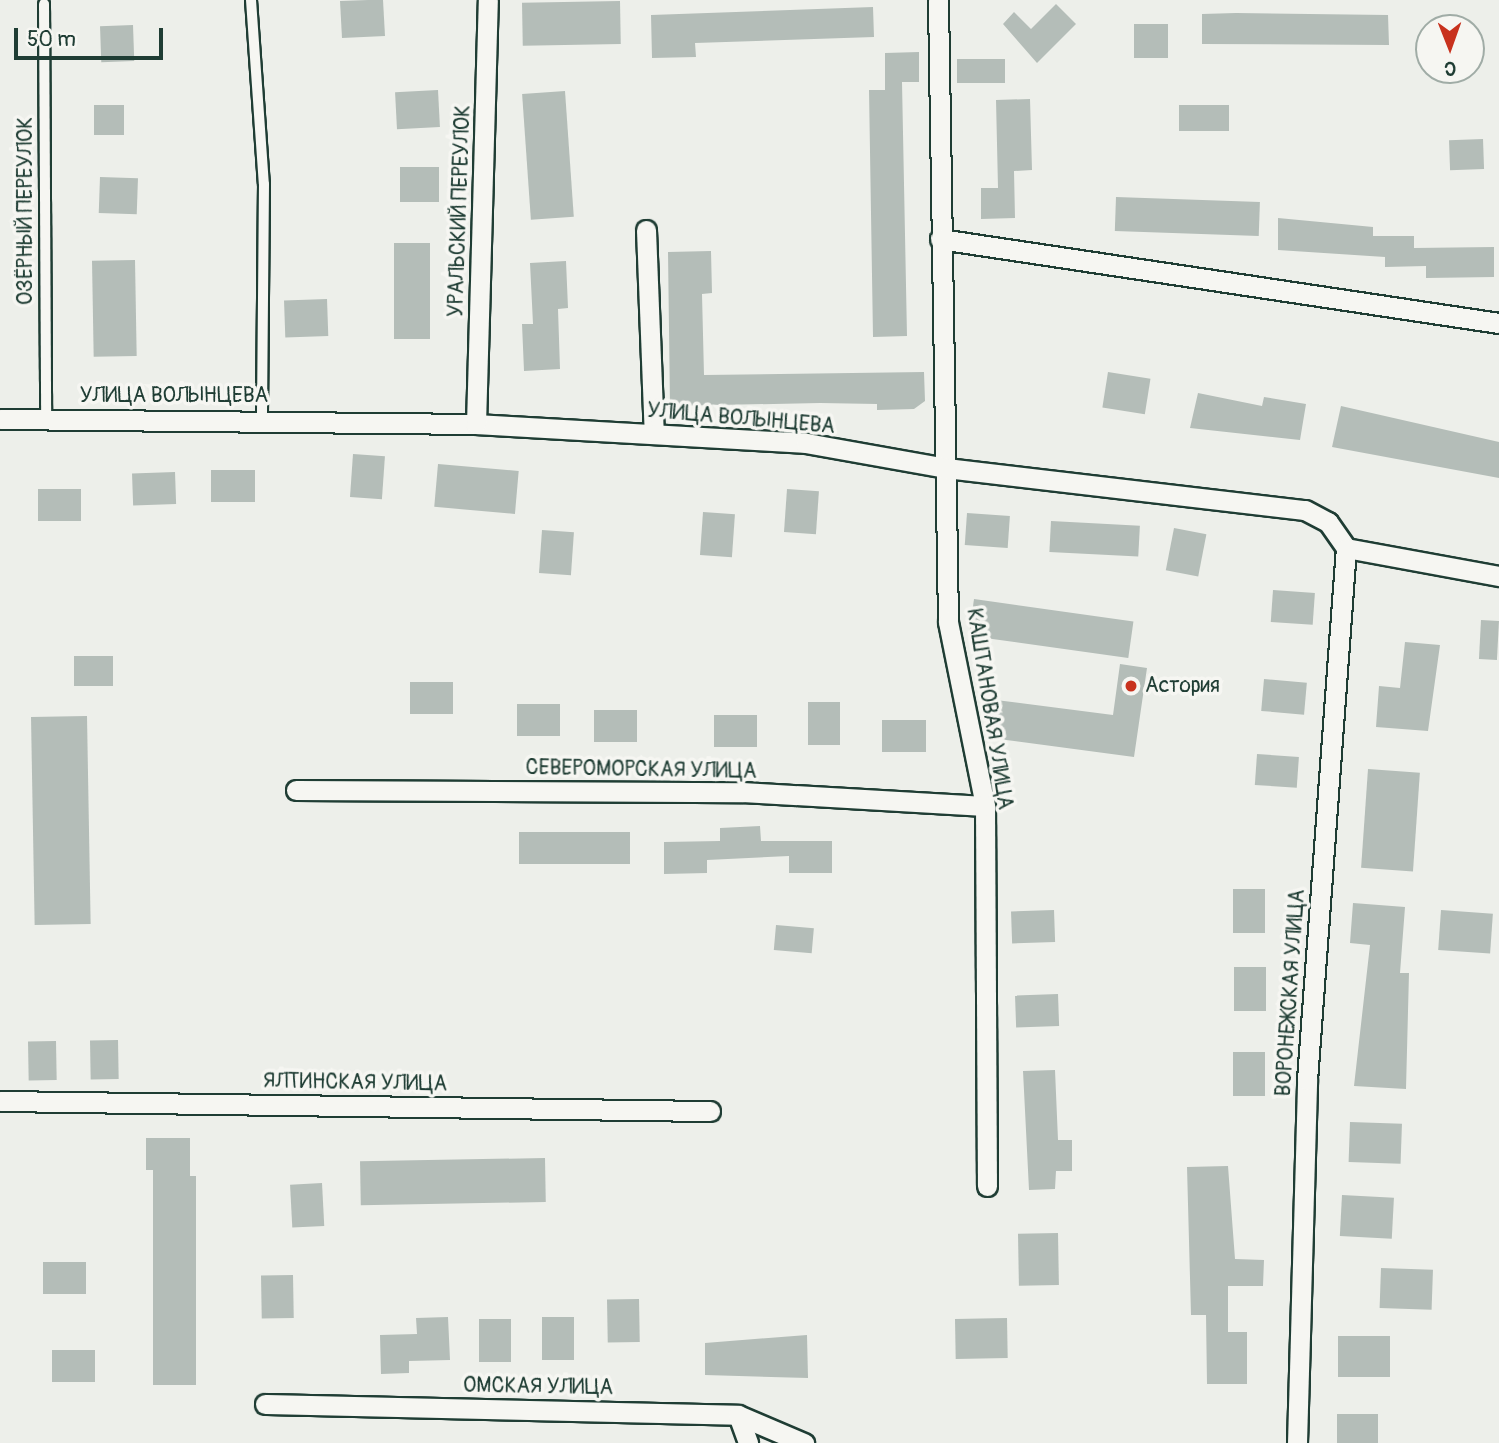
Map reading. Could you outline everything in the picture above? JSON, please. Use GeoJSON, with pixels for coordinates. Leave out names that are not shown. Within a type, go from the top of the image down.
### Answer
{"type":"FeatureCollection","features":[{"type":"Feature","properties":{"kind":"street","name":"УРАЛЬСКИЙ ПЕРЕУЛОК"},"geometry":{"type":"LineString","coordinates":[[477,424],[488,0]]}},
{"type":"Feature","properties":{"kind":"street","name":"КАШТАНОВАЯ УЛИЦА"},"geometry":{"type":"LineString","coordinates":[[938,0],[948,622],[985,806],[987,1186]]}},
{"type":"Feature","properties":{"kind":"street"},"geometry":{"type":"LineString","coordinates":[[646,230],[654,434]]}},
{"type":"Feature","properties":{"kind":"street"},"geometry":{"type":"LineString","coordinates":[[940,239],[1499,323]]}},
{"type":"Feature","properties":{"kind":"street","name":"УЛИЦА ВОЛЫНЦЕВА"},"geometry":{"type":"LineString","coordinates":[[0,419],[262,419],[477,424],[806,443],[946,468],[1305,510],[1328,522],[1346,548]]}},
{"type":"Feature","properties":{"kind":"street"},"geometry":{"type":"LineString","coordinates":[[1346,548],[1499,576]]}},
{"type":"Feature","properties":{"kind":"street","name":"ВОРОНЕЖСКАЯ УЛИЦА"},"geometry":{"type":"LineString","coordinates":[[1297,1443],[1307,1080],[1346,548]]}},
{"type":"Feature","properties":{"kind":"street","name":"СЕВЕРОМОРСКАЯ УЛИЦА"},"geometry":{"type":"LineString","coordinates":[[296,790],[742,792],[985,806]]}},
{"type":"Feature","properties":{"kind":"street","name":"ЯЛТИНСКАЯ УЛИЦА"},"geometry":{"type":"LineString","coordinates":[[0,1101],[710,1111]]}},
{"type":"Feature","properties":{"kind":"street","name":"ОМСКАЯ УЛИЦА"},"geometry":{"type":"LineString","coordinates":[[265,1404],[738,1415],[804,1443]]}},
{"type":"Feature","properties":{"kind":"street"},"geometry":{"type":"LineString","coordinates":[[738,1415],[748,1443]]}},
{"type":"Feature","properties":{"kind":"lane"},"geometry":{"type":"LineString","coordinates":[[251,0],[264,184],[262,419]]}},
{"type":"Feature","properties":{"kind":"lane","name":"ОЗЁРНЫЙ ПЕРЕУЛОК"},"geometry":{"type":"LineString","coordinates":[[44,4],[46,418]]}},
{"type":"Feature","properties":{"kind":"building"},"geometry":{"type":"Polygon","coordinates":[[[383,0],[385,36],[342,38],[340,1],[383,0]]]}},
{"type":"Feature","properties":{"kind":"building"},"geometry":{"type":"Polygon","coordinates":[[[620,1],[621,44],[523,46],[522,3],[620,1]]]}},
{"type":"Feature","properties":{"kind":"building"},"geometry":{"type":"Polygon","coordinates":[[[1056,4],[1076,24],[1037,63],[1003,24],[1014,12],[1031,29],[1056,4]]]}},
{"type":"Feature","properties":{"kind":"building"},"geometry":{"type":"Polygon","coordinates":[[[873,7],[874,37],[695,43],[696,57],[652,58],[651,15],[873,7]]]}},
{"type":"Feature","properties":{"kind":"building"},"geometry":{"type":"Polygon","coordinates":[[[1202,14],[1388,15],[1389,45],[1202,44],[1202,14]]]}},
{"type":"Feature","properties":{"kind":"building"},"geometry":{"type":"Polygon","coordinates":[[[1134,24],[1168,24],[1168,58],[1134,58],[1134,24]]]}},
{"type":"Feature","properties":{"kind":"building"},"geometry":{"type":"Polygon","coordinates":[[[133,25],[134,61],[101,62],[100,26],[133,25]]]}},
{"type":"Feature","properties":{"kind":"building"},"geometry":{"type":"Polygon","coordinates":[[[919,52],[919,82],[902,82],[907,336],[873,337],[869,90],[885,90],[885,53],[919,52]]]}},
{"type":"Feature","properties":{"kind":"building"},"geometry":{"type":"Polygon","coordinates":[[[957,59],[1005,59],[1005,83],[957,83],[957,59]]]}},
{"type":"Feature","properties":{"kind":"building"},"geometry":{"type":"Polygon","coordinates":[[[438,90],[440,127],[397,129],[395,92],[438,90]]]}},
{"type":"Feature","properties":{"kind":"building"},"geometry":{"type":"Polygon","coordinates":[[[565,91],[574,217],[531,220],[522,94],[565,91]]]}},
{"type":"Feature","properties":{"kind":"building"},"geometry":{"type":"Polygon","coordinates":[[[1030,99],[1032,170],[1014,171],[1015,218],[981,219],[981,188],[998,188],[996,100],[1030,99]]]}},
{"type":"Feature","properties":{"kind":"building"},"geometry":{"type":"Polygon","coordinates":[[[94,105],[124,105],[124,135],[94,135],[94,105]]]}},
{"type":"Feature","properties":{"kind":"building"},"geometry":{"type":"Polygon","coordinates":[[[1179,105],[1229,105],[1229,131],[1179,131],[1179,105]]]}},
{"type":"Feature","properties":{"kind":"building"},"geometry":{"type":"Polygon","coordinates":[[[1483,139],[1484,169],[1450,170],[1449,140],[1483,139]]]}},
{"type":"Feature","properties":{"kind":"building"},"geometry":{"type":"Polygon","coordinates":[[[400,167],[439,167],[439,202],[400,202],[400,167]]]}},
{"type":"Feature","properties":{"kind":"building"},"geometry":{"type":"Polygon","coordinates":[[[100,177],[138,178],[137,214],[99,213],[100,177]]]}},
{"type":"Feature","properties":{"kind":"building"},"geometry":{"type":"Polygon","coordinates":[[[1116,197],[1260,202],[1259,236],[1115,231],[1116,197]]]}},
{"type":"Feature","properties":{"kind":"building"},"geometry":{"type":"Polygon","coordinates":[[[1278,218],[1373,227],[1373,236],[1414,236],[1414,248],[1494,247],[1494,277],[1426,278],[1426,266],[1385,267],[1385,257],[1278,250],[1278,218]]]}},
{"type":"Feature","properties":{"kind":"building"},"geometry":{"type":"Polygon","coordinates":[[[394,243],[430,243],[430,339],[394,339],[394,243]]]}},
{"type":"Feature","properties":{"kind":"building"},"geometry":{"type":"Polygon","coordinates":[[[711,251],[712,293],[702,294],[704,375],[924,372],[925,401],[914,409],[877,410],[877,404],[670,406],[668,252],[711,251]]]}},
{"type":"Feature","properties":{"kind":"building"},"geometry":{"type":"Polygon","coordinates":[[[135,260],[137,356],[94,357],[92,261],[135,260]]]}},
{"type":"Feature","properties":{"kind":"building"},"geometry":{"type":"Polygon","coordinates":[[[566,261],[568,308],[558,309],[560,369],[524,371],[522,324],[533,324],[530,263],[566,261]]]}},
{"type":"Feature","properties":{"kind":"building"},"geometry":{"type":"Polygon","coordinates":[[[327,299],[328,336],[285,337],[284,301],[327,299]]]}},
{"type":"Feature","properties":{"kind":"building"},"geometry":{"type":"Polygon","coordinates":[[[1108,372],[1150,379],[1145,414],[1102,408],[1108,372]]]}},
{"type":"Feature","properties":{"kind":"building"},"geometry":{"type":"Polygon","coordinates":[[[1198,393],[1262,406],[1264,397],[1306,404],[1300,440],[1190,428],[1198,393]]]}},
{"type":"Feature","properties":{"kind":"building"},"geometry":{"type":"Polygon","coordinates":[[[1341,406],[1499,442],[1499,478],[1332,447],[1341,406]]]}},
{"type":"Feature","properties":{"kind":"building"},"geometry":{"type":"Polygon","coordinates":[[[353,454],[385,456],[382,499],[350,497],[353,454]]]}},
{"type":"Feature","properties":{"kind":"building"},"geometry":{"type":"Polygon","coordinates":[[[438,464],[519,471],[515,514],[434,507],[438,464]]]}},
{"type":"Feature","properties":{"kind":"building"},"geometry":{"type":"Polygon","coordinates":[[[211,470],[255,470],[255,502],[211,502],[211,470]]]}},
{"type":"Feature","properties":{"kind":"building"},"geometry":{"type":"Polygon","coordinates":[[[175,472],[176,504],[133,505],[132,474],[175,472]]]}},
{"type":"Feature","properties":{"kind":"building"},"geometry":{"type":"Polygon","coordinates":[[[38,489],[81,489],[81,521],[38,521],[38,489]]]}},
{"type":"Feature","properties":{"kind":"building"},"geometry":{"type":"Polygon","coordinates":[[[787,489],[819,491],[816,534],[784,532],[787,489]]]}},
{"type":"Feature","properties":{"kind":"building"},"geometry":{"type":"Polygon","coordinates":[[[703,512],[735,514],[732,557],[700,555],[703,512]]]}},
{"type":"Feature","properties":{"kind":"building"},"geometry":{"type":"Polygon","coordinates":[[[967,513],[1010,516],[1008,548],[965,545],[967,513]]]}},
{"type":"Feature","properties":{"kind":"building"},"geometry":{"type":"Polygon","coordinates":[[[1051,521],[1140,526],[1138,557],[1049,552],[1051,521]]]}},
{"type":"Feature","properties":{"kind":"building"},"geometry":{"type":"Polygon","coordinates":[[[1174,528],[1206,534],[1198,577],[1166,570],[1174,528]]]}},
{"type":"Feature","properties":{"kind":"building"},"geometry":{"type":"Polygon","coordinates":[[[542,530],[574,532],[571,575],[539,573],[542,530]]]}},
{"type":"Feature","properties":{"kind":"building"},"geometry":{"type":"Polygon","coordinates":[[[1273,590],[1315,593],[1313,625],[1271,622],[1273,590]]]}},
{"type":"Feature","properties":{"kind":"building","name":"Астория"},"geometry":{"type":"Polygon","coordinates":[[[974,599],[1133,621],[1128,658],[969,636],[974,599]]]}},
{"type":"Feature","properties":{"kind":"building"},"geometry":{"type":"Polygon","coordinates":[[[1481,620],[1499,621],[1497,660],[1479,659],[1481,620]]]}},
{"type":"Feature","properties":{"kind":"building"},"geometry":{"type":"Polygon","coordinates":[[[1405,642],[1440,645],[1428,731],[1376,727],[1379,686],[1400,688],[1405,642]]]}},
{"type":"Feature","properties":{"kind":"building"},"geometry":{"type":"Polygon","coordinates":[[[74,656],[113,656],[113,686],[74,686],[74,656]]]}},
{"type":"Feature","properties":{"kind":"building"},"geometry":{"type":"Polygon","coordinates":[[[1120,664],[1147,668],[1134,757],[991,738],[996,700],[1113,715],[1120,664]]]}},
{"type":"Feature","properties":{"kind":"building"},"geometry":{"type":"Polygon","coordinates":[[[1264,679],[1307,683],[1304,715],[1261,711],[1264,679]]]}},
{"type":"Feature","properties":{"kind":"building"},"geometry":{"type":"Polygon","coordinates":[[[410,682],[453,682],[453,714],[410,714],[410,682]]]}},
{"type":"Feature","properties":{"kind":"building"},"geometry":{"type":"Polygon","coordinates":[[[808,702],[840,702],[840,745],[808,745],[808,702]]]}},
{"type":"Feature","properties":{"kind":"building"},"geometry":{"type":"Polygon","coordinates":[[[517,704],[560,704],[560,736],[517,736],[517,704]]]}},
{"type":"Feature","properties":{"kind":"building"},"geometry":{"type":"Polygon","coordinates":[[[594,710],[637,710],[637,742],[594,742],[594,710]]]}},
{"type":"Feature","properties":{"kind":"building"},"geometry":{"type":"Polygon","coordinates":[[[714,715],[757,715],[757,747],[714,747],[714,715]]]}},
{"type":"Feature","properties":{"kind":"building"},"geometry":{"type":"Polygon","coordinates":[[[87,716],[91,924],[35,925],[31,717],[87,716]]]}},
{"type":"Feature","properties":{"kind":"building"},"geometry":{"type":"Polygon","coordinates":[[[882,720],[926,720],[926,752],[882,752],[882,720]]]}},
{"type":"Feature","properties":{"kind":"building"},"geometry":{"type":"Polygon","coordinates":[[[1257,754],[1299,757],[1297,788],[1255,785],[1257,754]]]}},
{"type":"Feature","properties":{"kind":"building"},"geometry":{"type":"Polygon","coordinates":[[[1368,769],[1420,773],[1413,871],[1361,868],[1368,769]]]}},
{"type":"Feature","properties":{"kind":"building"},"geometry":{"type":"Polygon","coordinates":[[[760,826],[761,841],[832,841],[832,873],[789,873],[789,856],[707,860],[707,873],[664,874],[664,842],[720,841],[720,828],[760,826]]]}},
{"type":"Feature","properties":{"kind":"building"},"geometry":{"type":"Polygon","coordinates":[[[519,832],[630,832],[630,864],[519,864],[519,832]]]}},
{"type":"Feature","properties":{"kind":"building"},"geometry":{"type":"Polygon","coordinates":[[[1233,889],[1265,889],[1265,933],[1233,933],[1233,889]]]}},
{"type":"Feature","properties":{"kind":"building"},"geometry":{"type":"Polygon","coordinates":[[[1353,903],[1405,907],[1400,973],[1409,973],[1406,1089],[1354,1086],[1370,945],[1350,943],[1353,903]]]}},
{"type":"Feature","properties":{"kind":"building"},"geometry":{"type":"Polygon","coordinates":[[[1054,910],[1055,942],[1012,943],[1011,912],[1054,910]]]}},
{"type":"Feature","properties":{"kind":"building"},"geometry":{"type":"Polygon","coordinates":[[[1441,910],[1493,914],[1490,954],[1438,950],[1441,910]]]}},
{"type":"Feature","properties":{"kind":"building"},"geometry":{"type":"Polygon","coordinates":[[[776,925],[814,928],[812,953],[774,950],[776,925]]]}},
{"type":"Feature","properties":{"kind":"building"},"geometry":{"type":"Polygon","coordinates":[[[1234,967],[1266,967],[1266,1011],[1234,1011],[1234,967]]]}},
{"type":"Feature","properties":{"kind":"building"},"geometry":{"type":"Polygon","coordinates":[[[1058,994],[1059,1026],[1016,1027],[1015,996],[1058,994]]]}},
{"type":"Feature","properties":{"kind":"building"},"geometry":{"type":"Polygon","coordinates":[[[90,1040],[118,1040],[119,1079],[91,1079],[90,1040]]]}},
{"type":"Feature","properties":{"kind":"building"},"geometry":{"type":"Polygon","coordinates":[[[28,1041],[56,1041],[57,1080],[29,1080],[28,1041]]]}},
{"type":"Feature","properties":{"kind":"building"},"geometry":{"type":"Polygon","coordinates":[[[1233,1052],[1265,1052],[1265,1096],[1233,1096],[1233,1052]]]}},
{"type":"Feature","properties":{"kind":"building"},"geometry":{"type":"Polygon","coordinates":[[[1055,1070],[1058,1140],[1072,1140],[1072,1171],[1056,1171],[1055,1189],[1029,1190],[1023,1071],[1055,1070]]]}},
{"type":"Feature","properties":{"kind":"building"},"geometry":{"type":"Polygon","coordinates":[[[1350,1122],[1402,1124],[1401,1164],[1349,1162],[1350,1122]]]}},
{"type":"Feature","properties":{"kind":"building"},"geometry":{"type":"Polygon","coordinates":[[[146,1138],[190,1138],[190,1176],[196,1176],[196,1385],[153,1385],[153,1170],[146,1170],[146,1138]]]}},
{"type":"Feature","properties":{"kind":"building"},"geometry":{"type":"Polygon","coordinates":[[[545,1158],[546,1202],[361,1205],[360,1161],[545,1158]]]}},
{"type":"Feature","properties":{"kind":"building"},"geometry":{"type":"Polygon","coordinates":[[[1228,1166],[1235,1259],[1264,1260],[1263,1286],[1228,1286],[1228,1332],[1247,1332],[1247,1384],[1207,1384],[1206,1315],[1191,1315],[1187,1167],[1228,1166]]]}},
{"type":"Feature","properties":{"kind":"building"},"geometry":{"type":"Polygon","coordinates":[[[322,1183],[324,1226],[292,1228],[290,1185],[322,1183]]]}},
{"type":"Feature","properties":{"kind":"building"},"geometry":{"type":"Polygon","coordinates":[[[1342,1195],[1394,1198],[1392,1239],[1340,1236],[1342,1195]]]}},
{"type":"Feature","properties":{"kind":"building"},"geometry":{"type":"Polygon","coordinates":[[[1058,1233],[1059,1285],[1019,1286],[1018,1234],[1058,1233]]]}},
{"type":"Feature","properties":{"kind":"building"},"geometry":{"type":"Polygon","coordinates":[[[43,1262],[86,1262],[86,1294],[43,1294],[43,1262]]]}},
{"type":"Feature","properties":{"kind":"building"},"geometry":{"type":"Polygon","coordinates":[[[1381,1268],[1433,1270],[1432,1310],[1380,1308],[1381,1268]]]}},
{"type":"Feature","properties":{"kind":"building"},"geometry":{"type":"Polygon","coordinates":[[[293,1275],[294,1318],[262,1319],[261,1276],[293,1275]]]}},
{"type":"Feature","properties":{"kind":"building"},"geometry":{"type":"Polygon","coordinates":[[[639,1299],[640,1342],[608,1343],[607,1300],[639,1299]]]}},
{"type":"Feature","properties":{"kind":"building"},"geometry":{"type":"Polygon","coordinates":[[[448,1317],[450,1360],[409,1361],[409,1373],[381,1374],[380,1335],[417,1334],[416,1318],[448,1317]]]}},
{"type":"Feature","properties":{"kind":"building"},"geometry":{"type":"Polygon","coordinates":[[[542,1317],[574,1317],[574,1360],[542,1360],[542,1317]]]}},
{"type":"Feature","properties":{"kind":"building"},"geometry":{"type":"Polygon","coordinates":[[[1007,1318],[1008,1358],[956,1359],[955,1319],[1007,1318]]]}},
{"type":"Feature","properties":{"kind":"building"},"geometry":{"type":"Polygon","coordinates":[[[479,1319],[511,1319],[511,1362],[479,1362],[479,1319]]]}},
{"type":"Feature","properties":{"kind":"building"},"geometry":{"type":"Polygon","coordinates":[[[807,1335],[808,1378],[705,1375],[705,1343],[807,1335]]]}},
{"type":"Feature","properties":{"kind":"building"},"geometry":{"type":"Polygon","coordinates":[[[1338,1336],[1390,1336],[1390,1377],[1338,1377],[1338,1336]]]}},
{"type":"Feature","properties":{"kind":"building"},"geometry":{"type":"Polygon","coordinates":[[[52,1350],[95,1350],[95,1382],[52,1382],[52,1350]]]}},
{"type":"Feature","properties":{"kind":"building"},"geometry":{"type":"Polygon","coordinates":[[[1337,1414],[1378,1414],[1378,1443],[1337,1443],[1337,1414]]]}},
{"type":"Feature","properties":{"kind":"place","name":"Астория"},"geometry":{"type":"Point","coordinates":[1131,686]}}]}
